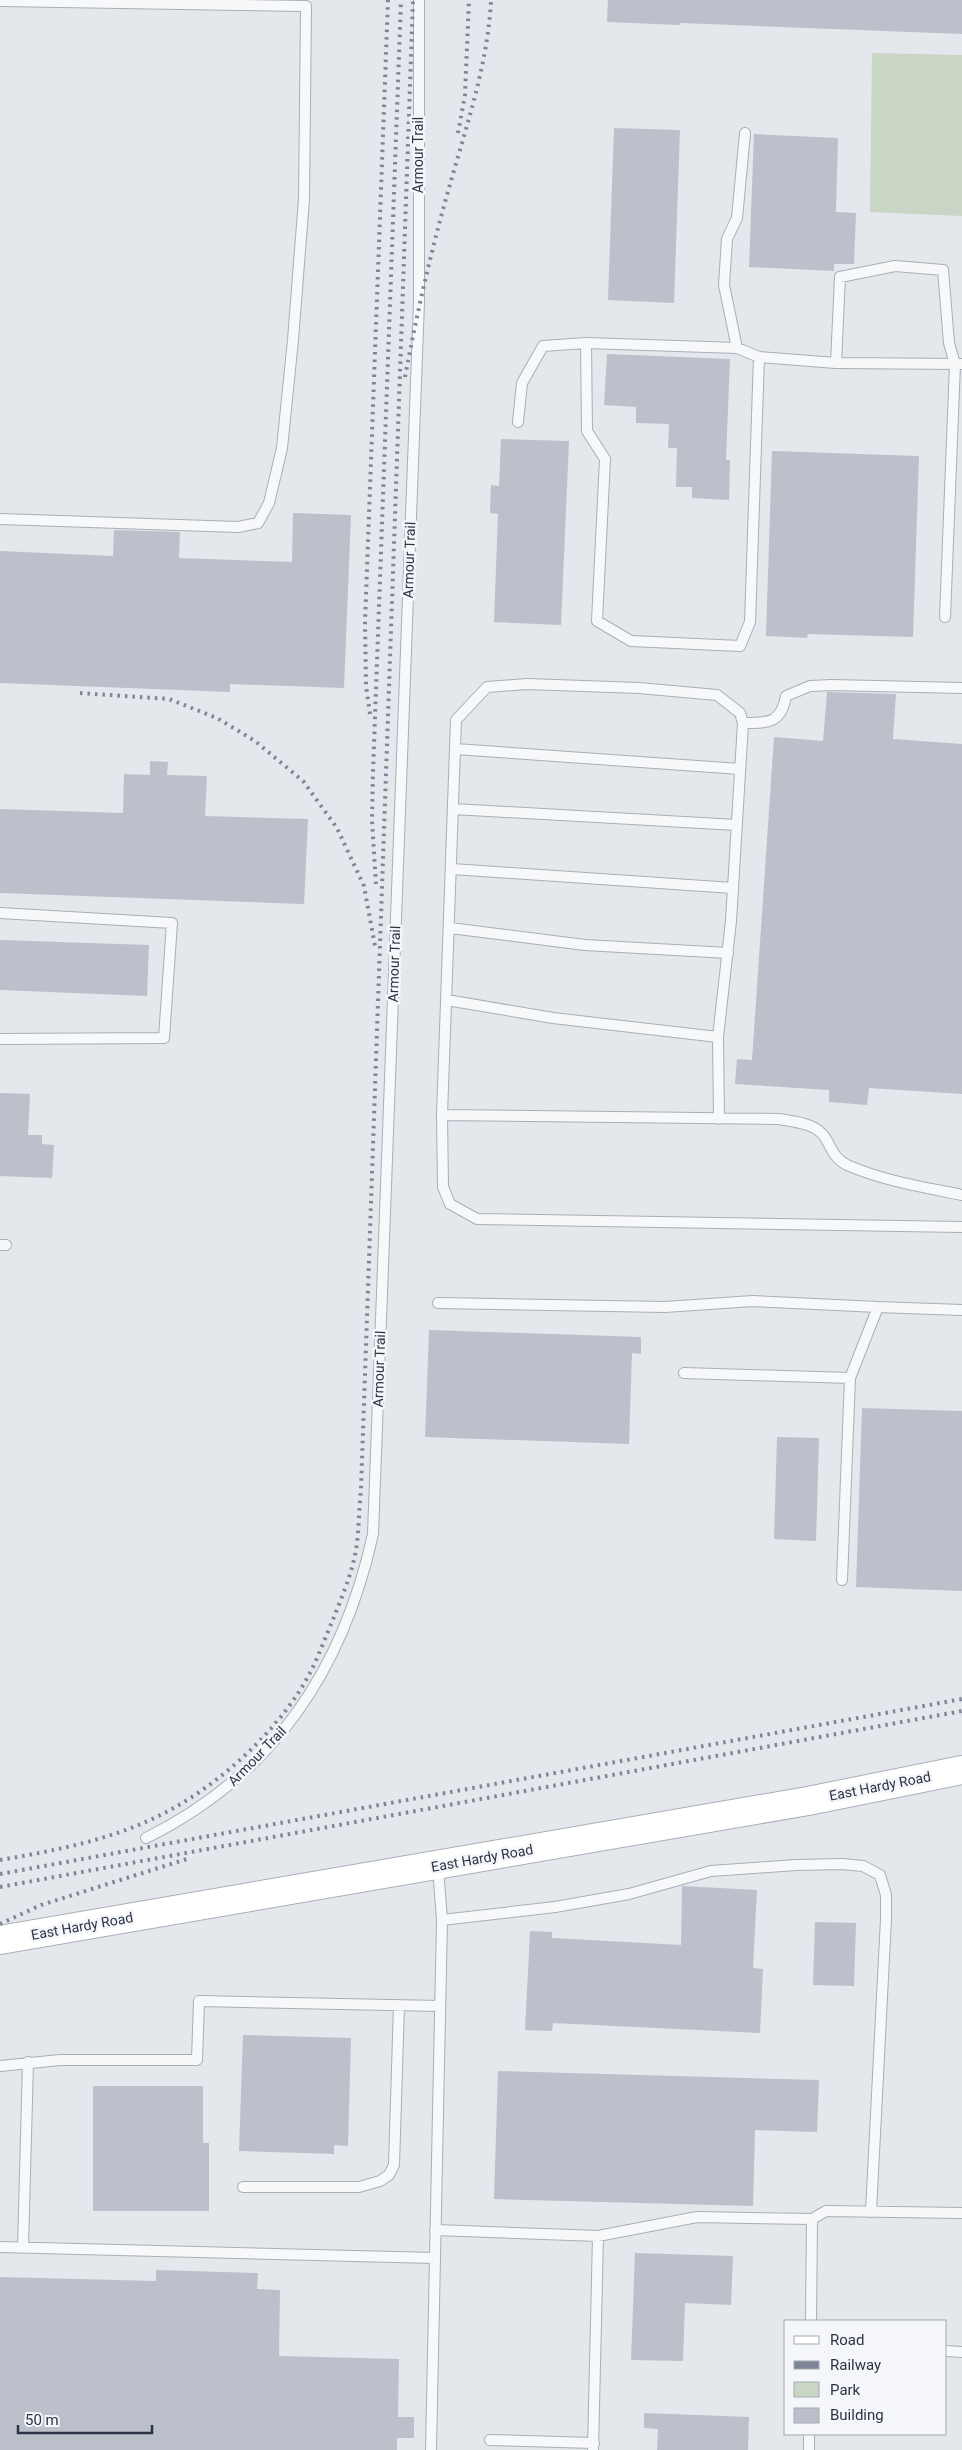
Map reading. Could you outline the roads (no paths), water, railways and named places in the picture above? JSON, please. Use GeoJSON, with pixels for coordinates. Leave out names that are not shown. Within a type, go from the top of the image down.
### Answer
{"type":"FeatureCollection","features":[{"type":"Feature","properties":{"kind":"main road","name":"East Hardy Road"},"geometry":{"type":"LineString","coordinates":[[0,1940],[808,1801],[962,1770]]}},
{"type":"Feature","properties":{"kind":"lane","name":"Armour Trail"},"geometry":{"type":"LineString","coordinates":[[146,1838],[190,1814],[222,1792],[266,1751],[302,1707],[343,1633],[366,1568],[373,1534],[419,302],[419,0]]}},
{"type":"Feature","properties":{"kind":"lane"},"geometry":{"type":"LineString","coordinates":[[0,1],[306,6],[304,199],[293,340],[282,448],[269,503],[258,524],[238,527],[0,519]]}},
{"type":"Feature","properties":{"kind":"lane"},"geometry":{"type":"LineString","coordinates":[[737,348],[724,285],[728,239],[737,218],[745,133]]}},
{"type":"Feature","properties":{"kind":"lane"},"geometry":{"type":"LineString","coordinates":[[836,363],[840,277],[895,266],[943,270],[949,343],[958,364],[945,617]]}},
{"type":"Feature","properties":{"kind":"lane"},"geometry":{"type":"LineString","coordinates":[[586,343],[587,431],[605,459],[597,621],[631,641],[740,646],[750,622],[759,357]]}},
{"type":"Feature","properties":{"kind":"lane"},"geometry":{"type":"LineString","coordinates":[[518,422],[522,382],[544,346],[586,343],[737,348],[759,357],[836,363],[958,364]]}},
{"type":"Feature","properties":{"kind":"lane"},"geometry":{"type":"LineString","coordinates":[[719,1119],[718,1037],[728,953],[733,888],[743,723],[740,712],[717,695],[639,688],[536,684],[487,687],[456,720],[442,1115],[443,1187],[450,1204],[477,1219],[962,1227]]}},
{"type":"Feature","properties":{"kind":"lane"},"geometry":{"type":"LineString","coordinates":[[743,723],[767,723],[777,718],[783,710],[786,696],[810,686],[962,688]]}},
{"type":"Feature","properties":{"kind":"lane"},"geometry":{"type":"LineString","coordinates":[[455,749],[740,769]]}},
{"type":"Feature","properties":{"kind":"lane"},"geometry":{"type":"LineString","coordinates":[[454,809],[737,825]]}},
{"type":"Feature","properties":{"kind":"lane"},"geometry":{"type":"LineString","coordinates":[[452,869],[733,888]]}},
{"type":"Feature","properties":{"kind":"lane"},"geometry":{"type":"LineString","coordinates":[[0,913],[172,923],[164,1038],[0,1038]]}},
{"type":"Feature","properties":{"kind":"lane"},"geometry":{"type":"LineString","coordinates":[[450,928],[585,945],[728,953]]}},
{"type":"Feature","properties":{"kind":"lane"},"geometry":{"type":"LineString","coordinates":[[447,1000],[553,1018],[718,1037]]}},
{"type":"Feature","properties":{"kind":"lane"},"geometry":{"type":"LineString","coordinates":[[442,1115],[779,1119],[811,1126],[821,1132],[826,1138],[832,1153],[845,1164],[883,1178],[962,1195]]}},
{"type":"Feature","properties":{"kind":"lane"},"geometry":{"type":"LineString","coordinates":[[438,1303],[665,1307],[753,1301],[962,1310]]}},
{"type":"Feature","properties":{"kind":"lane"},"geometry":{"type":"LineString","coordinates":[[842,1580],[850,1378],[878,1307]]}},
{"type":"Feature","properties":{"kind":"lane"},"geometry":{"type":"LineString","coordinates":[[684,1373],[850,1378]]}},
{"type":"Feature","properties":{"kind":"lane"},"geometry":{"type":"LineString","coordinates":[[442,1920],[555,1907],[629,1894],[711,1870],[842,1864],[863,1866],[880,1875],[886,1894],[886,1920],[871,2212]]}},
{"type":"Feature","properties":{"kind":"lane"},"geometry":{"type":"LineString","coordinates":[[431,2450],[442,1920],[438,1866]]}},
{"type":"Feature","properties":{"kind":"lane"},"geometry":{"type":"LineString","coordinates":[[0,2066],[28,2062],[197,2060],[199,2001],[440,2006]]}},
{"type":"Feature","properties":{"kind":"lane"},"geometry":{"type":"LineString","coordinates":[[243,2187],[359,2187],[380,2181],[389,2175],[394,2165],[399,2005]]}},
{"type":"Feature","properties":{"kind":"lane"},"geometry":{"type":"LineString","coordinates":[[23,2247],[28,2062]]}},
{"type":"Feature","properties":{"kind":"lane"},"geometry":{"type":"LineString","coordinates":[[435,2230],[598,2236],[696,2217],[812,2219],[826,2211],[962,2213]]}},
{"type":"Feature","properties":{"kind":"lane"},"geometry":{"type":"LineString","coordinates":[[811,2320],[812,2219]]}},
{"type":"Feature","properties":{"kind":"lane"},"geometry":{"type":"LineString","coordinates":[[490,2440],[594,2446],[598,2236]]}},
{"type":"Feature","properties":{"kind":"lane"},"geometry":{"type":"LineString","coordinates":[[0,2247],[435,2258]]}},
{"type":"Feature","properties":{"kind":"lane"},"geometry":{"type":"LineString","coordinates":[[947,2351],[962,2352]]}},
{"type":"Feature","properties":{"kind":"lane"},"geometry":{"type":"LineString","coordinates":[[809,2435],[809,2450]]}},
{"type":"Feature","properties":{"kind":"railway"},"geometry":{"type":"LineString","coordinates":[[370,714],[366,686],[365,623],[388,0]]}},
{"type":"Feature","properties":{"kind":"railway"},"geometry":{"type":"LineString","coordinates":[[376,884],[372,821],[373,772],[401,0]]}},
{"type":"Feature","properties":{"kind":"railway"},"geometry":{"type":"LineString","coordinates":[[0,1860],[87,1842],[129,1829],[170,1810],[211,1784],[231,1768],[268,1732],[299,1692],[319,1653],[346,1586],[356,1550],[361,1489],[413,0]]}},
{"type":"Feature","properties":{"kind":"railway"},"geometry":{"type":"LineString","coordinates":[[458,133],[465,95],[469,0]]}},
{"type":"Feature","properties":{"kind":"railway"},"geometry":{"type":"LineString","coordinates":[[405,377],[430,259],[481,72],[486,48],[491,0]]}},
{"type":"Feature","properties":{"kind":"railway"},"geometry":{"type":"LineString","coordinates":[[80,693],[169,699],[217,718],[255,741],[303,781],[337,828],[364,886],[375,946]]}},
{"type":"Feature","properties":{"kind":"railway"},"geometry":{"type":"LineString","coordinates":[[0,1874],[962,1699]]}},
{"type":"Feature","properties":{"kind":"railway"},"geometry":{"type":"LineString","coordinates":[[0,1887],[962,1711]]}},
{"type":"Feature","properties":{"kind":"railway"},"geometry":{"type":"LineString","coordinates":[[0,1924],[41,1905],[187,1859]]}}]}
